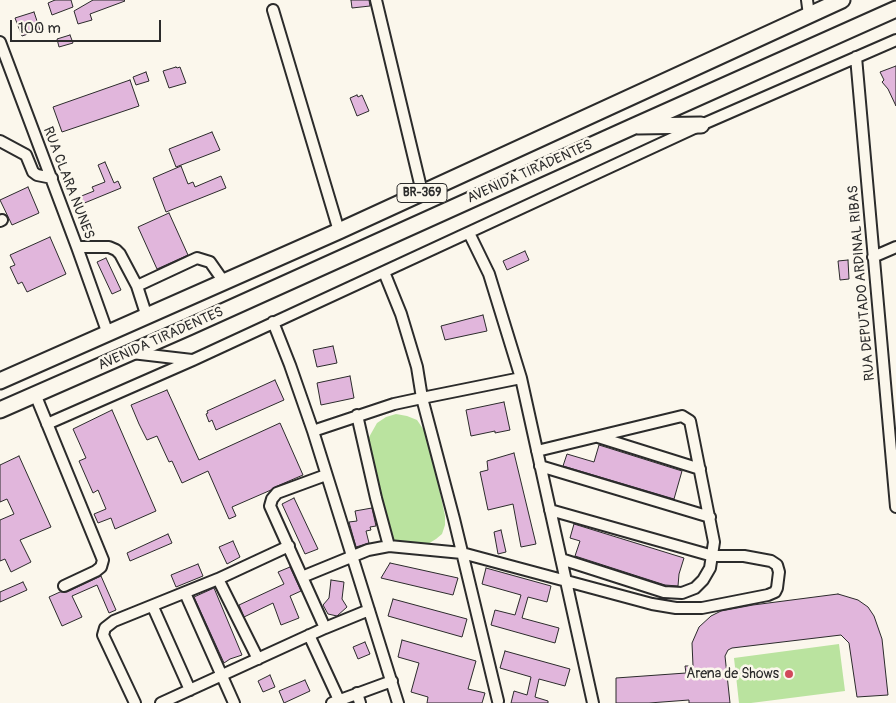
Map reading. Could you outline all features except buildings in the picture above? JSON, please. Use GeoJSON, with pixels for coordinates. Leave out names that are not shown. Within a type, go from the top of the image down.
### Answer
{"type":"FeatureCollection","features":[{"type":"Feature","properties":{"kind":"highway","name":"AVENIDA TIRADENTES"},"geometry":{"type":"LineString","coordinates":[[0,381],[339,231],[808,7],[842,0]]}},
{"type":"Feature","properties":{"kind":"highway","name":"AVENIDA TIRADENTES"},"geometry":{"type":"LineString","coordinates":[[0,410],[896,9]]}},
{"type":"Feature","properties":{"kind":"highway"},"geometry":{"type":"LineString","coordinates":[[632,126],[701,125]]}},
{"type":"Feature","properties":{"kind":"street"},"geometry":{"type":"LineString","coordinates":[[376,0],[422,192]]}},
{"type":"Feature","properties":{"kind":"street"},"geometry":{"type":"LineString","coordinates":[[273,10],[339,231]]}},
{"type":"Feature","properties":{"kind":"street"},"geometry":{"type":"LineString","coordinates":[[47,424],[193,360],[701,125],[896,40]]}},
{"type":"Feature","properties":{"kind":"street","name":"RUA CLARA NUNES"},"geometry":{"type":"LineString","coordinates":[[0,42],[52,178],[108,334]]}},
{"type":"Feature","properties":{"kind":"street","name":"RUA DEPUTADO ARDINAL RIBAS"},"geometry":{"type":"LineString","coordinates":[[856,57],[896,507]]}},
{"type":"Feature","properties":{"kind":"street"},"geometry":{"type":"LineString","coordinates":[[0,141],[26,155],[33,172],[37,176],[52,178]]}},
{"type":"Feature","properties":{"kind":"street"},"geometry":{"type":"LineString","coordinates":[[469,233],[489,274],[521,378],[593,703]]}},
{"type":"Feature","properties":{"kind":"street"},"geometry":{"type":"LineString","coordinates":[[77,247],[109,247],[116,250],[137,286],[147,317]]}},
{"type":"Feature","properties":{"kind":"street"},"geometry":{"type":"LineString","coordinates":[[873,257],[896,247]]}},
{"type":"Feature","properties":{"kind":"street"},"geometry":{"type":"LineString","coordinates":[[137,286],[197,258],[210,262],[224,282]]}},
{"type":"Feature","properties":{"kind":"street"},"geometry":{"type":"LineString","coordinates":[[384,272],[401,314],[417,367],[422,398],[498,702]]}},
{"type":"Feature","properties":{"kind":"street"},"geometry":{"type":"LineString","coordinates":[[273,322],[313,431],[398,703]]}},
{"type":"Feature","properties":{"kind":"street"},"geometry":{"type":"LineString","coordinates":[[131,352],[193,360]]}},
{"type":"Feature","properties":{"kind":"street"},"geometry":{"type":"LineString","coordinates":[[313,431],[357,415],[422,398],[521,378]]}},
{"type":"Feature","properties":{"kind":"street"},"geometry":{"type":"LineString","coordinates":[[885,385],[896,380]]}},
{"type":"Feature","properties":{"kind":"street"},"geometry":{"type":"LineString","coordinates":[[36,394],[103,560],[96,571],[64,586]]}},
{"type":"Feature","properties":{"kind":"street"},"geometry":{"type":"LineString","coordinates":[[357,415],[389,546]]}},
{"type":"Feature","properties":{"kind":"street"},"geometry":{"type":"LineString","coordinates":[[537,451],[682,416],[690,421],[714,542],[710,568],[703,580],[694,588],[682,593],[664,592],[561,559]]}},
{"type":"Feature","properties":{"kind":"street"},"geometry":{"type":"LineString","coordinates":[[598,437],[700,470]]}},
{"type":"Feature","properties":{"kind":"street"},"geometry":{"type":"LineString","coordinates":[[540,466],[710,517]]}},
{"type":"Feature","properties":{"kind":"street"},"geometry":{"type":"LineString","coordinates":[[325,628],[270,506],[272,498],[277,493],[326,475]]}},
{"type":"Feature","properties":{"kind":"street"},"geometry":{"type":"LineString","coordinates":[[302,577],[368,550],[389,546],[462,553],[652,604],[676,608],[702,608],[768,595],[775,592],[777,588],[779,572],[777,565],[771,562],[744,556],[713,556],[550,510]]}},
{"type":"Feature","properties":{"kind":"street"},"geometry":{"type":"LineString","coordinates":[[136,703],[104,635],[105,628],[114,621],[218,579],[288,546]]}},
{"type":"Feature","properties":{"kind":"street"},"geometry":{"type":"LineString","coordinates":[[218,579],[258,659]]}},
{"type":"Feature","properties":{"kind":"street"},"geometry":{"type":"LineString","coordinates":[[185,593],[234,703]]}},
{"type":"Feature","properties":{"kind":"street"},"geometry":{"type":"LineString","coordinates":[[153,606],[190,690]]}},
{"type":"Feature","properties":{"kind":"street"},"geometry":{"type":"LineString","coordinates":[[169,701],[309,635],[369,610]]}},
{"type":"Feature","properties":{"kind":"street"},"geometry":{"type":"LineString","coordinates":[[309,635],[336,701],[358,698],[392,681]]}},
{"type":"Feature","properties":{"kind":"green space"},"geometry":{"type":"Polygon","coordinates":[[[396,414],[417,420],[428,436],[445,516],[442,534],[423,547],[398,543],[387,531],[368,448],[368,439],[377,423],[386,417],[396,414]]]}},
{"type":"Feature","properties":{"kind":"green space","name":"Arena de Shows"},"geometry":{"type":"Polygon","coordinates":[[[839,644],[845,691],[739,703],[734,658],[839,644]]]}},
{"type":"Feature","properties":{"kind":"place","name":"Arena de Shows"},"geometry":{"type":"Point","coordinates":[789,674]}}]}
